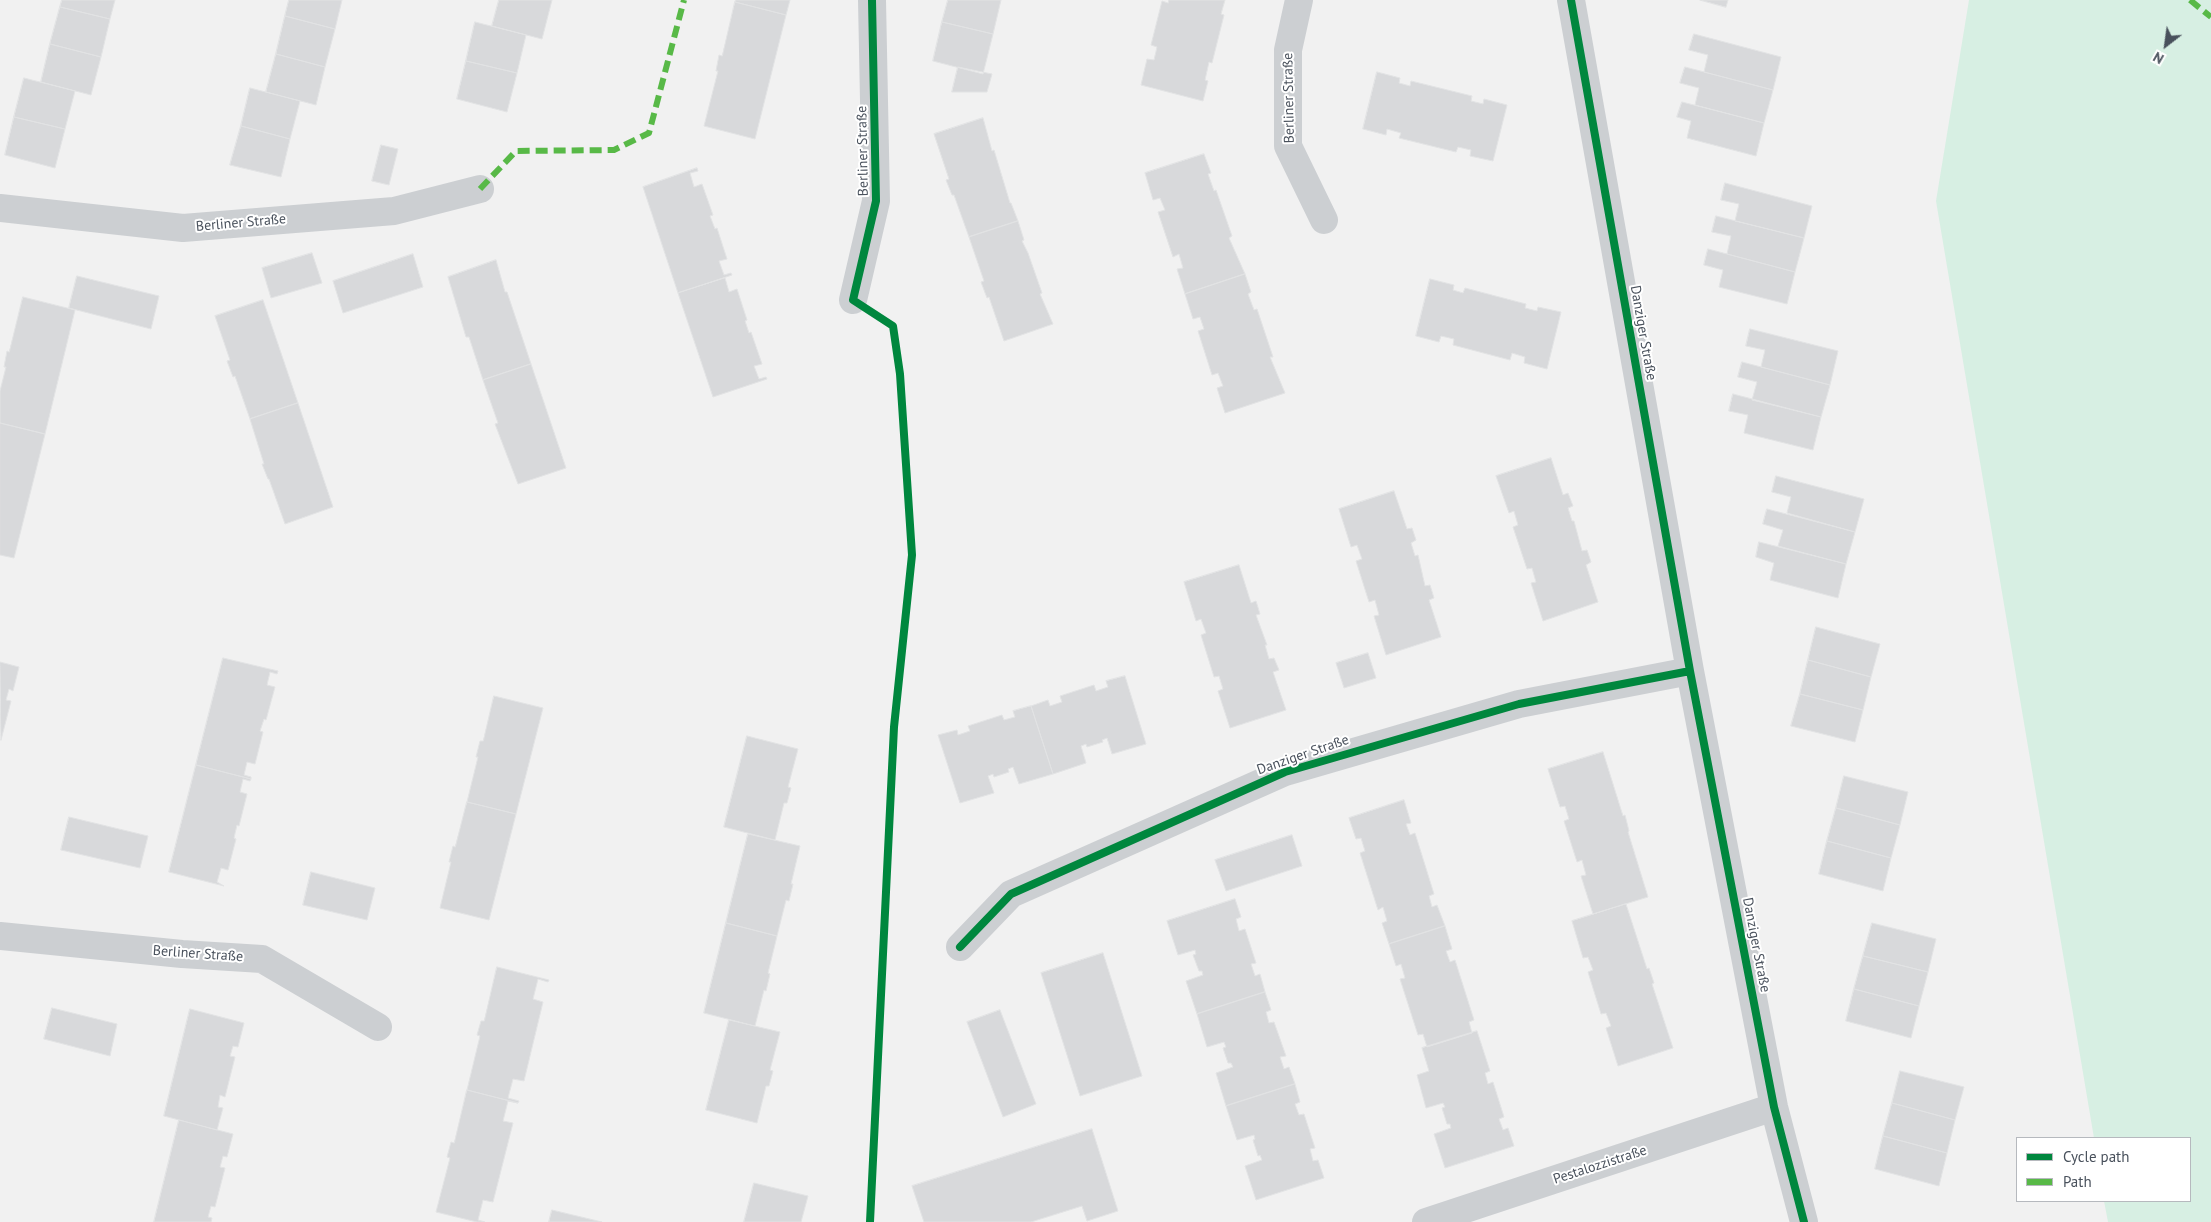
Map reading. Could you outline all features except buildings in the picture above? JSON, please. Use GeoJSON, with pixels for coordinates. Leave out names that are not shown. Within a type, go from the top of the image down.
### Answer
{"type":"FeatureCollection","features":[{"type":"Feature","properties":{"kind":"street","name":"Berliner Straße"},"geometry":{"type":"LineString","coordinates":[[853,300],[876,201],[872,0]]}},
{"type":"Feature","properties":{"kind":"street","name":"Berliner Straße"},"geometry":{"type":"LineString","coordinates":[[1299,0],[1288,50],[1288,146],[1324,220]]}},
{"type":"Feature","properties":{"kind":"street","name":"Danziger Straße"},"geometry":{"type":"LineString","coordinates":[[1571,0],[1690,671],[1774,1107],[1804,1222]]}},
{"type":"Feature","properties":{"kind":"street","name":"Berliner Straße"},"geometry":{"type":"LineString","coordinates":[[0,208],[183,228],[394,210],[480,189]]}},
{"type":"Feature","properties":{"kind":"street","name":"Danziger Straße"},"geometry":{"type":"LineString","coordinates":[[960,947],[1011,894],[1285,772],[1519,704],[1690,671]]}},
{"type":"Feature","properties":{"kind":"street","name":"Berliner Straße"},"geometry":{"type":"LineString","coordinates":[[0,936],[182,954],[262,959],[378,1027]]}},
{"type":"Feature","properties":{"kind":"street","name":"Pestalozzistraße"},"geometry":{"type":"LineString","coordinates":[[1426,1222],[1774,1107]]}},
{"type":"Feature","properties":{"kind":"green space"},"geometry":{"type":"Polygon","coordinates":[[[1969,0],[2211,0],[2211,1222],[2108,1222],[2104,1202],[2191,1202],[2191,1137],[2094,1137],[1936,201],[1969,0]]]}},
{"type":"Feature","properties":{"kind":"marked path"},"geometry":{"type":"LineString","coordinates":[[480,189],[516,151],[614,150],[649,133],[684,0]]}},
{"type":"Feature","properties":{"kind":"marked path"},"geometry":{"type":"LineString","coordinates":[[2190,0],[2211,17]]}},
{"type":"Feature","properties":{"kind":"cycle path"},"geometry":{"type":"LineString","coordinates":[[870,1222],[894,727],[912,555],[900,374],[893,326],[853,300],[876,201],[872,0]]}},
{"type":"Feature","properties":{"kind":"cycle path"},"geometry":{"type":"LineString","coordinates":[[1571,0],[1690,671]]}},
{"type":"Feature","properties":{"kind":"cycle path"},"geometry":{"type":"LineString","coordinates":[[960,947],[1011,894],[1285,772],[1519,704],[1690,671],[1774,1107],[1804,1222]]}}]}
